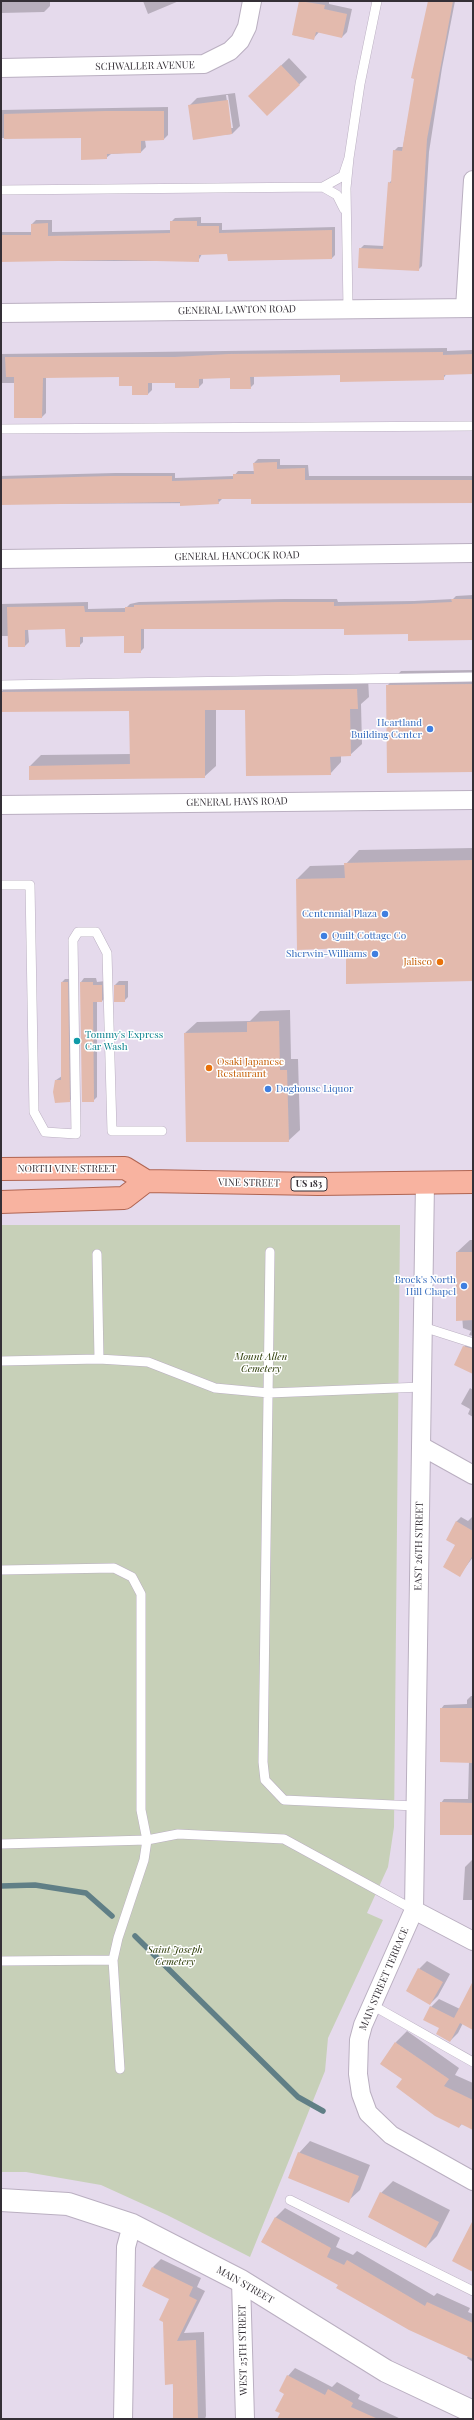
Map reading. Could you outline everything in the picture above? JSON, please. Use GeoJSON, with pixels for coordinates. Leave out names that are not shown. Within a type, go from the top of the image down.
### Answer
{"type":"FeatureCollection","features":[{"type":"Feature","properties":{"kind":"main road","name":"NORTH VINE STREET"},"geometry":{"type":"LineString","coordinates":[[1,1169],[125,1168],[146,1181]]}},
{"type":"Feature","properties":{"kind":"main road","name":"VINE STREET"},"geometry":{"type":"LineString","coordinates":[[146,1181],[318,1184],[473,1182]]}},
{"type":"Feature","properties":{"kind":"main road"},"geometry":{"type":"LineString","coordinates":[[1,1202],[124,1198],[146,1181]]}},
{"type":"Feature","properties":{"kind":"street","name":"SCHWALLER AVENUE"},"geometry":{"type":"LineString","coordinates":[[1,68],[204,64],[230,51],[240,42],[247,27],[252,1]]}},
{"type":"Feature","properties":{"kind":"street"},"geometry":{"type":"LineString","coordinates":[[469,308],[473,180]]}},
{"type":"Feature","properties":{"kind":"street","name":"GENERAL LAWTON ROAD"},"geometry":{"type":"LineString","coordinates":[[1,313],[469,308]]}},
{"type":"Feature","properties":{"kind":"street","name":"GENERAL HANCOCK ROAD"},"geometry":{"type":"LineString","coordinates":[[1,560],[473,553]]}},
{"type":"Feature","properties":{"kind":"street","name":"GENERAL HAYS ROAD"},"geometry":{"type":"LineString","coordinates":[[1,805],[473,800]]}},
{"type":"Feature","properties":{"kind":"street","name":"EAST 26TH STREET"},"geometry":{"type":"LineString","coordinates":[[414,1910],[425,1182]]}},
{"type":"Feature","properties":{"kind":"street"},"geometry":{"type":"LineString","coordinates":[[421,1446],[473,1475]]}},
{"type":"Feature","properties":{"kind":"street"},"geometry":{"type":"LineString","coordinates":[[414,1910],[473,1941]]}},
{"type":"Feature","properties":{"kind":"street","name":"MAIN STREET TERRACE"},"geometry":{"type":"LineString","coordinates":[[414,1910],[363,2025],[358,2053],[358,2074],[361,2094],[368,2113],[391,2135],[473,2181]]}},
{"type":"Feature","properties":{"kind":"street","name":"MAIN STREET"},"geometry":{"type":"LineString","coordinates":[[1,2200],[68,2204],[132,2225],[241,2281],[386,2371],[473,2412]]}},
{"type":"Feature","properties":{"kind":"street"},"geometry":{"type":"LineString","coordinates":[[123,2419],[126,2247],[132,2225]]}},
{"type":"Feature","properties":{"kind":"street","name":"WEST 25TH STREET"},"geometry":{"type":"LineString","coordinates":[[241,2281],[244,2419]]}},
{"type":"Feature","properties":{"kind":"lane"},"geometry":{"type":"LineString","coordinates":[[348,309],[346,223],[349,158],[360,84],[377,1]]}},
{"type":"Feature","properties":{"kind":"lane"},"geometry":{"type":"LineString","coordinates":[[1,190],[323,187],[342,176],[349,158]]}},
{"type":"Feature","properties":{"kind":"lane"},"geometry":{"type":"LineString","coordinates":[[323,187],[339,198],[346,223]]}},
{"type":"Feature","properties":{"kind":"lane"},"geometry":{"type":"LineString","coordinates":[[1,429],[473,426]]}},
{"type":"Feature","properties":{"kind":"lane"},"geometry":{"type":"LineString","coordinates":[[1,685],[473,677]]}},
{"type":"Feature","properties":{"kind":"lane"},"geometry":{"type":"LineString","coordinates":[[1,885],[30,885],[34,1112],[45,1132],[76,1134],[73,940],[78,932],[96,932],[107,953],[112,1131],[162,1131]]}},
{"type":"Feature","properties":{"kind":"lane"},"geometry":{"type":"LineString","coordinates":[[270,1252],[263,1762],[265,1780],[284,1800],[415,1806]]}},
{"type":"Feature","properties":{"kind":"lane"},"geometry":{"type":"LineString","coordinates":[[97,1254],[99,1359]]}},
{"type":"Feature","properties":{"kind":"lane"},"geometry":{"type":"LineString","coordinates":[[423,1327],[473,1343]]}},
{"type":"Feature","properties":{"kind":"lane"},"geometry":{"type":"LineString","coordinates":[[1,1361],[99,1359],[148,1362],[215,1388],[269,1393],[422,1387]]}},
{"type":"Feature","properties":{"kind":"lane"},"geometry":{"type":"LineString","coordinates":[[1,1570],[114,1568],[132,1577],[141,1594],[141,1810],[147,1840],[144,1860],[118,1938],[114,1960],[120,2069]]}},
{"type":"Feature","properties":{"kind":"lane"},"geometry":{"type":"LineString","coordinates":[[1,1844],[147,1840],[178,1834],[284,1840],[414,1910]]}},
{"type":"Feature","properties":{"kind":"lane"},"geometry":{"type":"LineString","coordinates":[[1,1961],[114,1960]]}},
{"type":"Feature","properties":{"kind":"lane"},"geometry":{"type":"LineString","coordinates":[[372,2005],[473,2062]]}},
{"type":"Feature","properties":{"kind":"lane"},"geometry":{"type":"LineString","coordinates":[[290,2200],[473,2291]]}},
{"type":"Feature","properties":{"kind":"green space"},"geometry":{"type":"Polygon","coordinates":[[[1,1225],[400,1225],[394,1827],[388,1867],[367,1913],[383,1920],[328,2038],[325,2071],[250,2257],[167,2215],[101,2185],[26,2172],[1,2172],[1,1225]]]}},
{"type":"Feature","properties":{"kind":"building"},"geometry":{"type":"Polygon","coordinates":[[[299,1],[325,5],[324,9],[347,14],[342,38],[316,32],[314,40],[292,35],[299,1]]]}},
{"type":"Feature","properties":{"kind":"building"},"geometry":{"type":"Polygon","coordinates":[[[428,1],[453,1],[427,139],[419,271],[358,268],[359,248],[383,249],[388,182],[391,183],[393,150],[402,151],[414,79],[411,78],[428,1]]]}},
{"type":"Feature","properties":{"kind":"building"},"geometry":{"type":"Polygon","coordinates":[[[281,65],[300,85],[267,116],[248,96],[281,65]]]}},
{"type":"Feature","properties":{"kind":"building"},"geometry":{"type":"Polygon","coordinates":[[[228,100],[232,134],[193,140],[188,105],[228,100]]]}},
{"type":"Feature","properties":{"kind":"building"},"geometry":{"type":"Polygon","coordinates":[[[164,111],[164,140],[141,141],[141,153],[107,154],[107,159],[81,160],[81,138],[4,139],[4,114],[164,111]]]}},
{"type":"Feature","properties":{"kind":"building"},"geometry":{"type":"Polygon","coordinates":[[[170,221],[197,221],[197,226],[219,226],[219,233],[332,230],[332,259],[228,261],[227,254],[199,255],[199,262],[114,260],[1,262],[1,235],[31,235],[31,224],[48,223],[48,236],[170,233],[170,221]]]}},
{"type":"Feature","properties":{"kind":"building"},"geometry":{"type":"Polygon","coordinates":[[[443,352],[443,355],[473,354],[473,374],[444,375],[444,380],[340,382],[340,375],[250,377],[251,389],[230,389],[230,378],[199,379],[199,388],[175,388],[175,383],[148,383],[148,395],[132,395],[132,386],[119,386],[119,377],[43,378],[42,418],[14,418],[14,377],[6,377],[5,357],[175,357],[229,354],[443,352]]]}},
{"type":"Feature","properties":{"kind":"building"},"geometry":{"type":"Polygon","coordinates":[[[277,462],[277,469],[305,468],[305,480],[473,480],[473,503],[251,504],[251,499],[218,499],[219,504],[180,506],[180,502],[1,505],[1,479],[172,476],[172,481],[233,479],[233,474],[254,474],[253,463],[277,462]]]}},
{"type":"Feature","properties":{"kind":"building"},"geometry":{"type":"Polygon","coordinates":[[[451,599],[473,599],[473,640],[408,641],[408,634],[344,635],[344,629],[141,629],[141,653],[124,653],[124,636],[80,637],[80,647],[66,647],[65,629],[25,630],[25,647],[8,647],[7,607],[84,606],[85,612],[125,612],[125,607],[134,607],[134,605],[334,602],[334,606],[452,602],[451,599]]]}},
{"type":"Feature","properties":{"kind":"building","name":"Heartland Building Center"},"geometry":{"type":"Polygon","coordinates":[[[473,684],[473,772],[387,773],[386,685],[473,684]]]}},
{"type":"Feature","properties":{"kind":"building"},"geometry":{"type":"Polygon","coordinates":[[[357,689],[358,709],[350,709],[351,756],[330,757],[331,775],[246,776],[245,710],[205,710],[205,778],[29,780],[29,766],[130,764],[129,711],[1,712],[1,692],[357,689]]]}},
{"type":"Feature","properties":{"kind":"building","name":"Centennial Plaza"},"geometry":{"type":"Polygon","coordinates":[[[473,860],[473,981],[346,984],[346,948],[297,950],[296,879],[345,878],[344,863],[473,860]]]}},
{"type":"Feature","properties":{"kind":"building"},"geometry":{"type":"Polygon","coordinates":[[[61,982],[68,982],[70,1102],[55,1103],[53,1092],[55,1080],[61,1080],[61,982]]]}},
{"type":"Feature","properties":{"kind":"building"},"geometry":{"type":"Polygon","coordinates":[[[80,982],[93,982],[93,985],[102,985],[102,1002],[93,1002],[94,1102],[82,1102],[80,982]]]}},
{"type":"Feature","properties":{"kind":"building"},"geometry":{"type":"Polygon","coordinates":[[[114,985],[125,985],[125,1002],[114,1002],[114,985]]]}},
{"type":"Feature","properties":{"kind":"building"},"geometry":{"type":"Polygon","coordinates":[[[279,1021],[280,1070],[287,1070],[289,1142],[186,1142],[184,1033],[247,1032],[247,1022],[279,1021]]]}},
{"type":"Feature","properties":{"kind":"building","name":"Brock's North Hill Chapel"},"geometry":{"type":"Polygon","coordinates":[[[456,1252],[473,1252],[473,1320],[456,1321],[456,1252]]]}},
{"type":"Feature","properties":{"kind":"building"},"geometry":{"type":"Polygon","coordinates":[[[463,1346],[473,1349],[473,1374],[454,1365],[463,1346]]]}},
{"type":"Feature","properties":{"kind":"building"},"geometry":{"type":"Polygon","coordinates":[[[456,1521],[473,1531],[473,1555],[460,1577],[443,1567],[455,1545],[446,1540],[456,1521]]]}},
{"type":"Feature","properties":{"kind":"building"},"geometry":{"type":"Polygon","coordinates":[[[440,1708],[473,1708],[473,1763],[440,1762],[440,1708]]]}},
{"type":"Feature","properties":{"kind":"building"},"geometry":{"type":"Polygon","coordinates":[[[440,1802],[473,1803],[473,1835],[440,1835],[440,1802]]]}},
{"type":"Feature","properties":{"kind":"building"},"geometry":{"type":"Polygon","coordinates":[[[418,1968],[443,1982],[430,2005],[406,1991],[418,1968]]]}},
{"type":"Feature","properties":{"kind":"building"},"geometry":{"type":"Polygon","coordinates":[[[473,1981],[473,2030],[460,2023],[450,2042],[436,2034],[439,2028],[423,2020],[430,2006],[454,2018],[473,1981]]]}},
{"type":"Feature","properties":{"kind":"building"},"geometry":{"type":"Polygon","coordinates":[[[395,2042],[449,2079],[444,2086],[473,2100],[473,2130],[461,2124],[459,2128],[435,2116],[396,2087],[402,2079],[380,2064],[395,2042]]]}},
{"type":"Feature","properties":{"kind":"building"},"geometry":{"type":"Polygon","coordinates":[[[298,2152],[359,2176],[349,2203],[288,2178],[298,2152]]]}},
{"type":"Feature","properties":{"kind":"building"},"geometry":{"type":"Polygon","coordinates":[[[380,2192],[439,2222],[426,2248],[368,2217],[380,2192]]]}},
{"type":"Feature","properties":{"kind":"building"},"geometry":{"type":"Polygon","coordinates":[[[275,2217],[331,2248],[327,2257],[344,2265],[347,2260],[425,2306],[427,2302],[473,2323],[473,2359],[409,2330],[336,2288],[338,2285],[261,2242],[275,2217]]]}},
{"type":"Feature","properties":{"kind":"building"},"geometry":{"type":"Polygon","coordinates":[[[473,2220],[473,2272],[452,2261],[473,2220]]]}},
{"type":"Feature","properties":{"kind":"building"},"geometry":{"type":"Polygon","coordinates":[[[152,2267],[193,2287],[189,2296],[197,2300],[177,2341],[196,2340],[198,2419],[173,2419],[173,2384],[165,2385],[163,2322],[159,2320],[169,2299],[142,2286],[152,2267]]]}},
{"type":"Feature","properties":{"kind":"building"},"geometry":{"type":"Polygon","coordinates":[[[287,2375],[325,2395],[328,2389],[353,2403],[351,2407],[378,2419],[277,2419],[280,2413],[275,2411],[284,2394],[279,2391],[287,2375]]]}},
{"type":"Feature","properties":{"kind":"waterway"},"geometry":{"type":"LineString","coordinates":[[1,1886],[35,1885],[86,1893],[112,1916]]}},
{"type":"Feature","properties":{"kind":"waterway"},"geometry":{"type":"LineString","coordinates":[[135,1936],[298,2097],[323,2111]]}},
{"type":"Feature","properties":{"kind":"place","name":"Heartland Building Center"},"geometry":{"type":"Point","coordinates":[430,729]}},
{"type":"Feature","properties":{"kind":"place","name":"Centennial Plaza"},"geometry":{"type":"Point","coordinates":[385,914]}},
{"type":"Feature","properties":{"kind":"place","name":"Quilt Cottage Co"},"geometry":{"type":"Point","coordinates":[324,936]}},
{"type":"Feature","properties":{"kind":"place","name":"Sherwin-Williams"},"geometry":{"type":"Point","coordinates":[375,954]}},
{"type":"Feature","properties":{"kind":"place","name":"Jalisco"},"geometry":{"type":"Point","coordinates":[440,962]}},
{"type":"Feature","properties":{"kind":"place","name":"Tommy's Express Car Wash"},"geometry":{"type":"Point","coordinates":[77,1041]}},
{"type":"Feature","properties":{"kind":"place","name":"Osaki Japanese Restaurant"},"geometry":{"type":"Point","coordinates":[209,1068]}},
{"type":"Feature","properties":{"kind":"place","name":"Doghouse Liquor"},"geometry":{"type":"Point","coordinates":[268,1089]}},
{"type":"Feature","properties":{"kind":"place","name":"Brock's North Hill Chapel"},"geometry":{"type":"Point","coordinates":[464,1286]}},
{"type":"Feature","properties":{"kind":"park label","name":"Mount Allen Cemetery"},"geometry":{"type":"Point","coordinates":[261,1362]}},
{"type":"Feature","properties":{"kind":"park label","name":"Saint Joseph Cemetery"},"geometry":{"type":"Point","coordinates":[175,1956]}}]}
